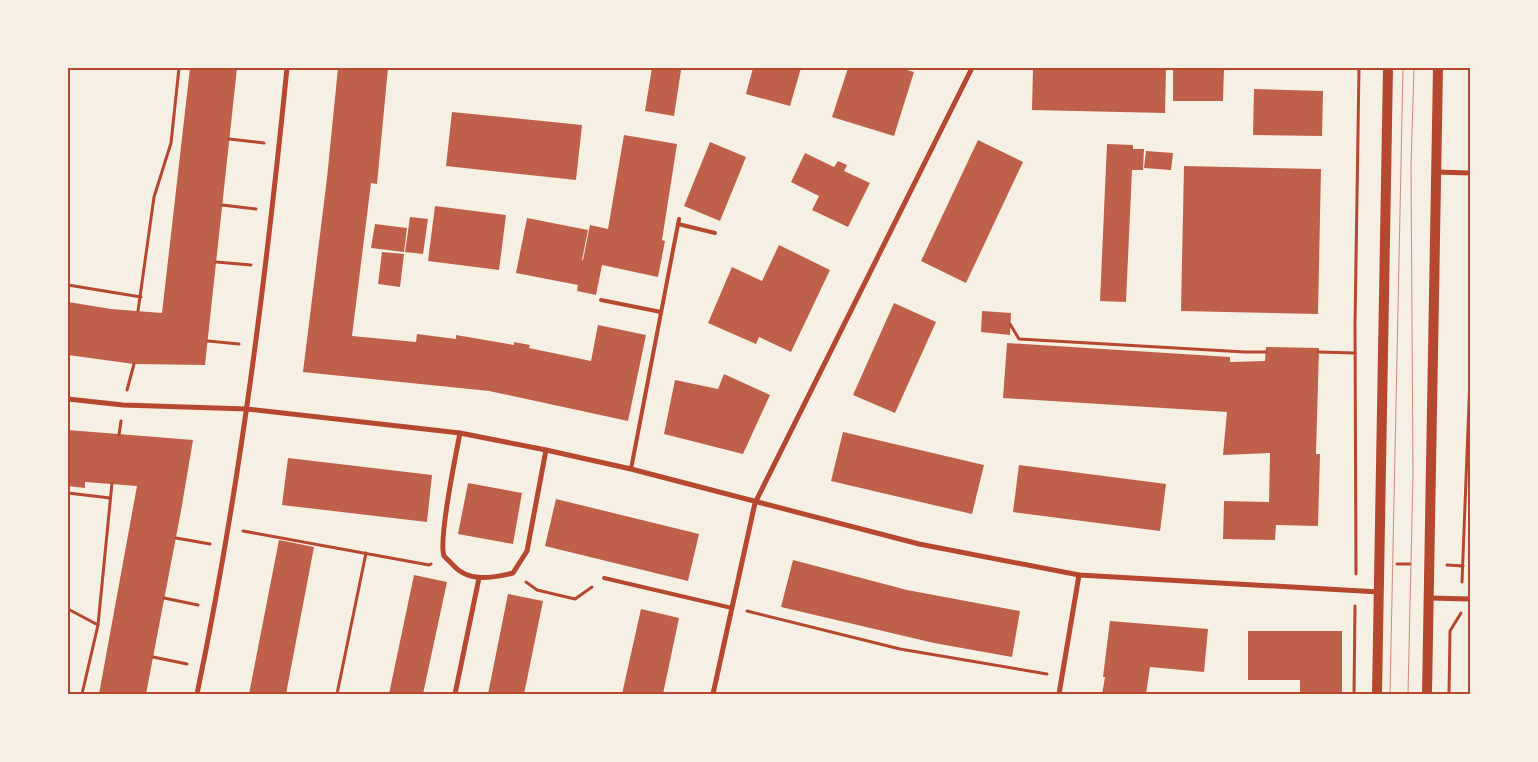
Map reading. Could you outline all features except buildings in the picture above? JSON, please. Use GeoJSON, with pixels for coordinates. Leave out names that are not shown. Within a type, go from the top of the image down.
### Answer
{"type":"FeatureCollection","features":[{"type":"Feature","properties":{"kind":"main road"},"geometry":{"type":"LineString","coordinates":[[1377,694],[1388,68]]}},
{"type":"Feature","properties":{"kind":"main road"},"geometry":{"type":"LineString","coordinates":[[1426,694],[1438,68]]}},
{"type":"Feature","properties":{"kind":"street"},"geometry":{"type":"LineString","coordinates":[[197,694],[214,608],[247,409],[272,211],[287,68]]}},
{"type":"Feature","properties":{"kind":"street"},"geometry":{"type":"LineString","coordinates":[[713,694],[755,503],[972,68]]}},
{"type":"Feature","properties":{"kind":"street"},"geometry":{"type":"LineString","coordinates":[[1436,172],[1470,173]]}},
{"type":"Feature","properties":{"kind":"street"},"geometry":{"type":"LineString","coordinates":[[68,399],[123,405],[247,409],[460,433],[546,450],[631,470],[919,544],[1079,575],[1379,592]]}},
{"type":"Feature","properties":{"kind":"street"},"geometry":{"type":"LineString","coordinates":[[460,433],[443,535],[444,556],[459,572],[478,578],[494,578],[513,573],[527,551],[546,450]]}},
{"type":"Feature","properties":{"kind":"street"},"geometry":{"type":"LineString","coordinates":[[1059,694],[1079,575]]}},
{"type":"Feature","properties":{"kind":"street"},"geometry":{"type":"LineString","coordinates":[[455,694],[478,578]]}},
{"type":"Feature","properties":{"kind":"street"},"geometry":{"type":"LineString","coordinates":[[1429,598],[1470,599]]}},
{"type":"Feature","properties":{"kind":"lane"},"geometry":{"type":"LineString","coordinates":[[631,470],[678,222],[715,233]]}},
{"type":"Feature","properties":{"kind":"lane"},"geometry":{"type":"LineString","coordinates":[[601,300],[661,312]]}},
{"type":"Feature","properties":{"kind":"lane"},"geometry":{"type":"LineString","coordinates":[[604,578],[732,608]]}},
{"type":"Feature","properties":{"kind":"path"},"geometry":{"type":"LineString","coordinates":[[138,311],[154,197],[171,143],[179,68]]}},
{"type":"Feature","properties":{"kind":"path"},"geometry":{"type":"LineString","coordinates":[[1356,564],[1355,353],[1359,68]]}},
{"type":"Feature","properties":{"kind":"path"},"geometry":{"type":"LineString","coordinates":[[230,139],[279,145]]}},
{"type":"Feature","properties":{"kind":"path"},"geometry":{"type":"LineString","coordinates":[[222,204],[272,211]]}},
{"type":"Feature","properties":{"kind":"path"},"geometry":{"type":"LineString","coordinates":[[216,262],[265,266]]}},
{"type":"Feature","properties":{"kind":"path"},"geometry":{"type":"LineString","coordinates":[[68,286],[141,297]]}},
{"type":"Feature","properties":{"kind":"path"},"geometry":{"type":"LineString","coordinates":[[1010,324],[1019,338],[1266,352]]}},
{"type":"Feature","properties":{"kind":"path"},"geometry":{"type":"LineString","coordinates":[[208,341],[255,345]]}},
{"type":"Feature","properties":{"kind":"path"},"geometry":{"type":"LineString","coordinates":[[1318,352],[1355,353]]}},
{"type":"Feature","properties":{"kind":"path"},"geometry":{"type":"LineString","coordinates":[[123,405],[134,364]]}},
{"type":"Feature","properties":{"kind":"path"},"geometry":{"type":"LineString","coordinates":[[1463,566],[1470,378]]}},
{"type":"Feature","properties":{"kind":"path"},"geometry":{"type":"LineString","coordinates":[[82,694],[98,624],[112,483]]}},
{"type":"Feature","properties":{"kind":"path"},"geometry":{"type":"LineString","coordinates":[[68,493],[110,498]]}},
{"type":"Feature","properties":{"kind":"path"},"geometry":{"type":"LineString","coordinates":[[227,528],[429,565],[444,556]]}},
{"type":"Feature","properties":{"kind":"path"},"geometry":{"type":"LineString","coordinates":[[176,538],[224,547]]}},
{"type":"Feature","properties":{"kind":"path"},"geometry":{"type":"LineString","coordinates":[[337,694],[366,553]]}},
{"type":"Feature","properties":{"kind":"path"},"geometry":{"type":"LineString","coordinates":[[513,573],[537,590],[575,600],[604,578]]}},
{"type":"Feature","properties":{"kind":"path"},"geometry":{"type":"LineString","coordinates":[[1354,694],[1356,590]]}},
{"type":"Feature","properties":{"kind":"path"},"geometry":{"type":"LineString","coordinates":[[164,598],[214,608]]}},
{"type":"Feature","properties":{"kind":"path"},"geometry":{"type":"LineString","coordinates":[[1450,694],[1450,631],[1461,616],[1461,598]]}},
{"type":"Feature","properties":{"kind":"path"},"geometry":{"type":"LineString","coordinates":[[732,608],[900,649],[1062,676]]}},
{"type":"Feature","properties":{"kind":"path"},"geometry":{"type":"LineString","coordinates":[[68,609],[98,624]]}},
{"type":"Feature","properties":{"kind":"path"},"geometry":{"type":"LineString","coordinates":[[153,657],[203,667]]}},
{"type":"Feature","properties":{"kind":"tram line"},"geometry":{"type":"LineString","coordinates":[[1390,694],[1403,68]]}},
{"type":"Feature","properties":{"kind":"tram line"},"geometry":{"type":"LineString","coordinates":[[1408,694],[1413,475],[1411,166],[1414,68]]}}]}
